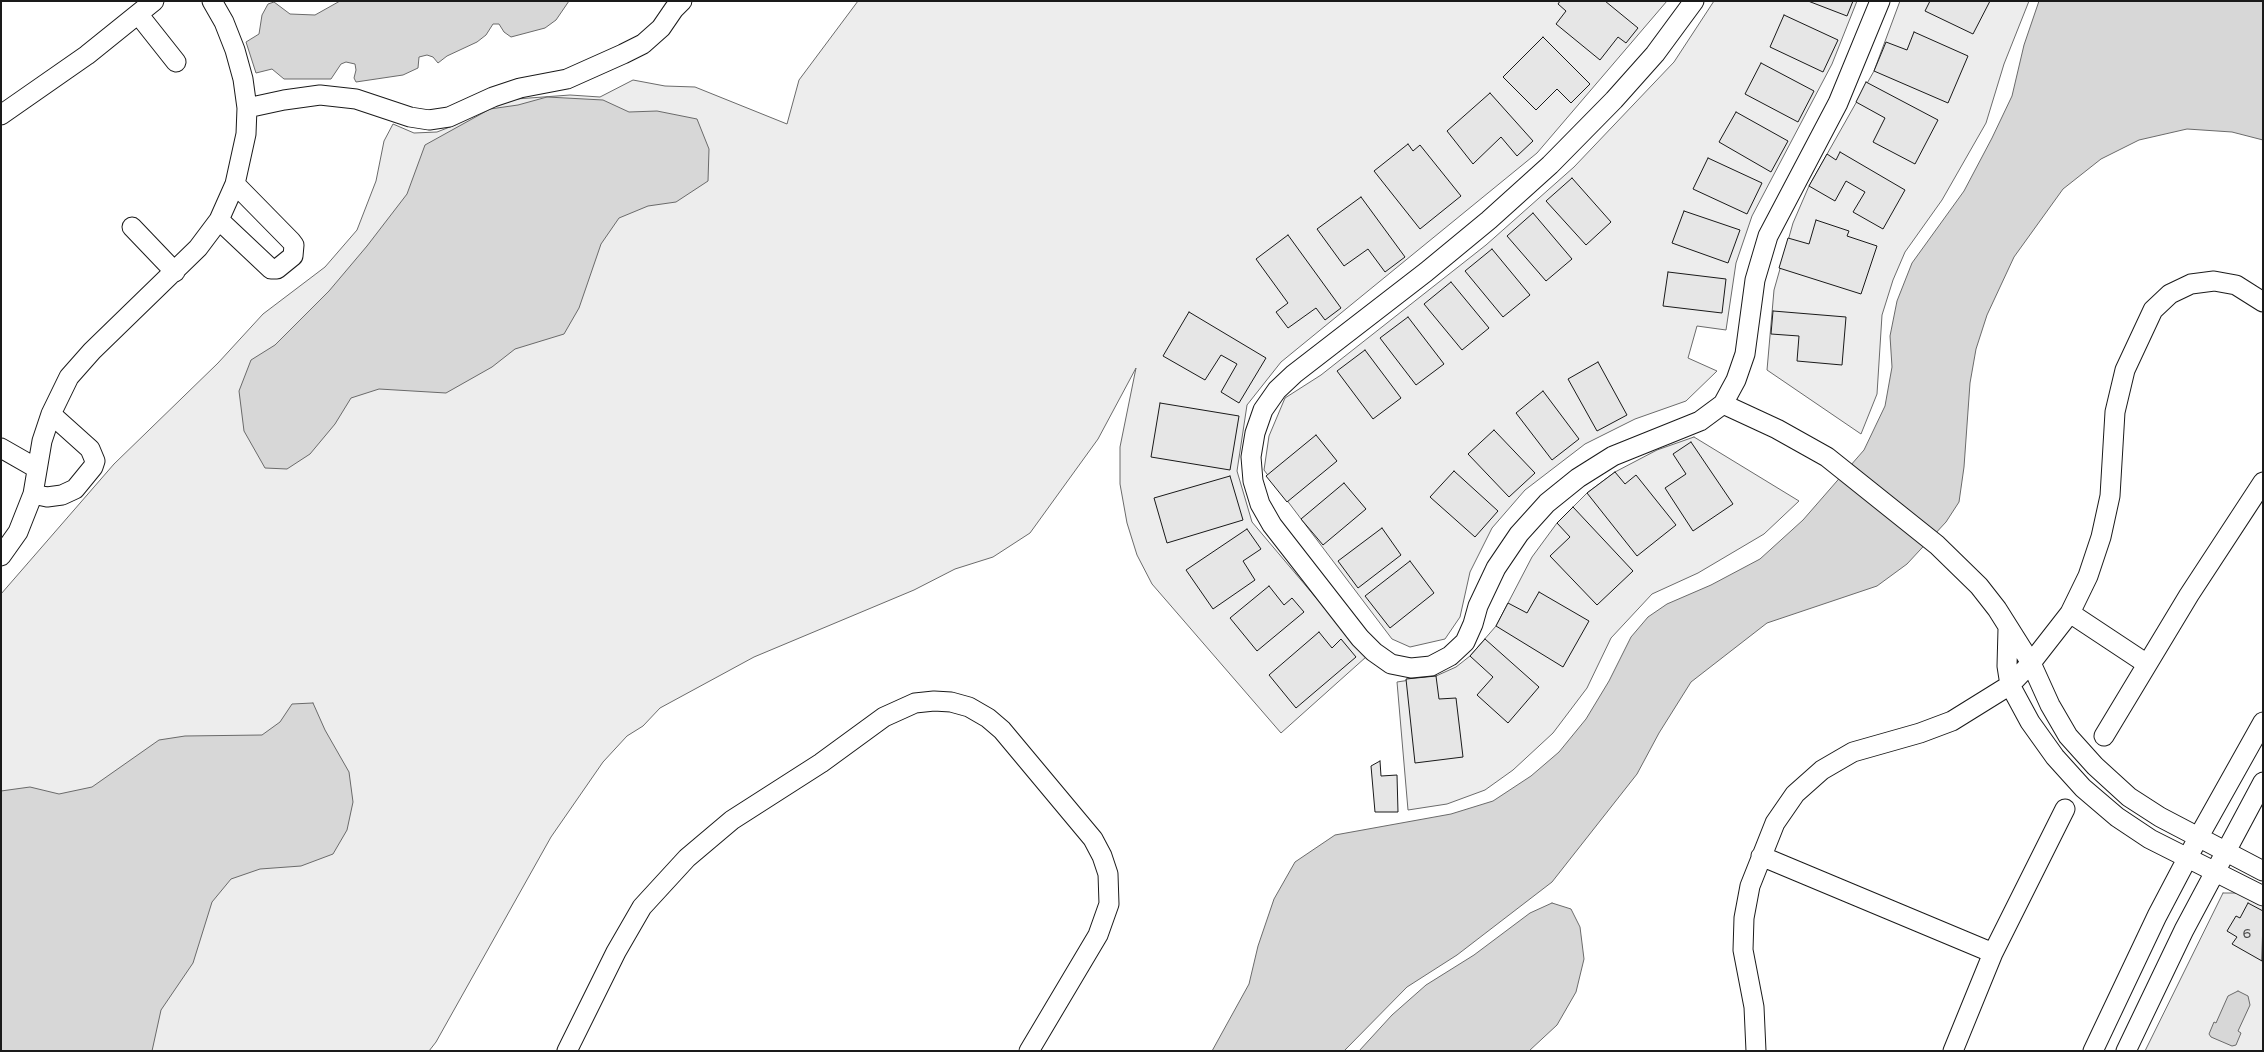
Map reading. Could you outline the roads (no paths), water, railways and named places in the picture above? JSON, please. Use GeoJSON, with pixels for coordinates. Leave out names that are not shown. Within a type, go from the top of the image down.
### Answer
{"type":"FeatureCollection","features":[{"type":"Feature","properties":{"kind":"street"},"geometry":{"type":"LineString","coordinates":[[1,115],[87,55],[154,1]]}},
{"type":"Feature","properties":{"kind":"street"},"geometry":{"type":"LineString","coordinates":[[1,556],[18,532],[33,494],[36,468],[51,414],[69,377],[92,351],[198,248],[219,220],[235,184],[246,134],[247,108],[243,78],[235,50],[224,22],[212,1]]}},
{"type":"Feature","properties":{"kind":"street"},"geometry":{"type":"LineString","coordinates":[[247,108],[284,100],[320,96],[356,99],[410,118],[429,120],[449,117],[493,97],[520,88],[567,78],[624,54],[643,44],[661,28],[682,1]]}},
{"type":"Feature","properties":{"kind":"street"},"geometry":{"type":"LineString","coordinates":[[1694,1],[1655,54],[1614,100],[1550,165],[1489,220],[1426,272],[1294,374],[1277,390],[1263,410],[1254,433],[1251,456],[1253,480],[1260,504],[1272,525],[1360,638],[1374,652],[1391,664],[1411,668],[1431,666],[1450,656],[1465,642],[1478,606],[1496,568],[1519,534],[1547,503],[1578,478],[1613,456],[1700,421],[1722,404],[1736,380],[1745,354],[1755,280],[1768,236],[1838,103],[1880,1]]}},
{"type":"Feature","properties":{"kind":"street"},"geometry":{"type":"LineString","coordinates":[[138,14],[176,62]]}},
{"type":"Feature","properties":{"kind":"street"},"geometry":{"type":"LineString","coordinates":[[219,220],[270,269],[277,269],[283,266],[292,256],[294,245],[291,241],[235,184]]}},
{"type":"Feature","properties":{"kind":"street"},"geometry":{"type":"LineString","coordinates":[[132,228],[174,272]]}},
{"type":"Feature","properties":{"kind":"street"},"geometry":{"type":"LineString","coordinates":[[1756,1051],[1754,1007],[1743,950],[1744,918],[1750,886],[1774,823],[1795,794],[1822,770],[1853,752],[1920,733],[1952,720],[2010,685],[2031,663],[2070,613],[2088,576],[2102,537],[2110,496],[2115,412],[2125,370],[2153,310],[2170,294],[2191,284],[2214,281],[2236,285],[2263,302]]}},
{"type":"Feature","properties":{"kind":"street"},"geometry":{"type":"LineString","coordinates":[[1722,404],[1777,429],[1827,457],[1937,545],[1972,579],[1996,610],[2031,663],[2050,706],[2068,736],[2095,766],[2129,797],[2198,838],[2263,871]]}},
{"type":"Feature","properties":{"kind":"street"},"geometry":{"type":"LineString","coordinates":[[33,494],[47,497],[62,495],[75,489],[94,467],[95,461],[90,449],[51,414]]}},
{"type":"Feature","properties":{"kind":"street"},"geometry":{"type":"LineString","coordinates":[[1,448],[36,468]]}},
{"type":"Feature","properties":{"kind":"street"},"geometry":{"type":"LineString","coordinates":[[2104,736],[2146,664],[2263,482]]}},
{"type":"Feature","properties":{"kind":"street"},"geometry":{"type":"LineString","coordinates":[[2070,613],[2146,664]]}},
{"type":"Feature","properties":{"kind":"street"},"geometry":{"type":"LineString","coordinates":[[2008,629],[2006,657],[2010,685],[2030,722],[2050,750],[2083,788],[2117,817],[2150,838],[2187,859],[2263,896]]}},
{"type":"Feature","properties":{"kind":"street"},"geometry":{"type":"LineString","coordinates":[[567,1051],[628,930],[642,907],[687,858],[732,820],[884,718],[915,703],[934,701],[951,702],[969,707],[988,718],[1002,730],[1093,839],[1102,856],[1108,874],[1109,904],[1098,936],[1029,1051]]}},
{"type":"Feature","properties":{"kind":"street"},"geometry":{"type":"LineString","coordinates":[[2093,1051],[2128,975],[2187,859],[2263,722]]}},
{"type":"Feature","properties":{"kind":"street"},"geometry":{"type":"LineString","coordinates":[[2126,1051],[2184,930],[2263,782]]}},
{"type":"Feature","properties":{"kind":"street"},"geometry":{"type":"LineString","coordinates":[[1953,1051],[1993,953],[2065,809]]}},
{"type":"Feature","properties":{"kind":"street"},"geometry":{"type":"LineString","coordinates":[[1761,856],[1993,953]]}}]}
